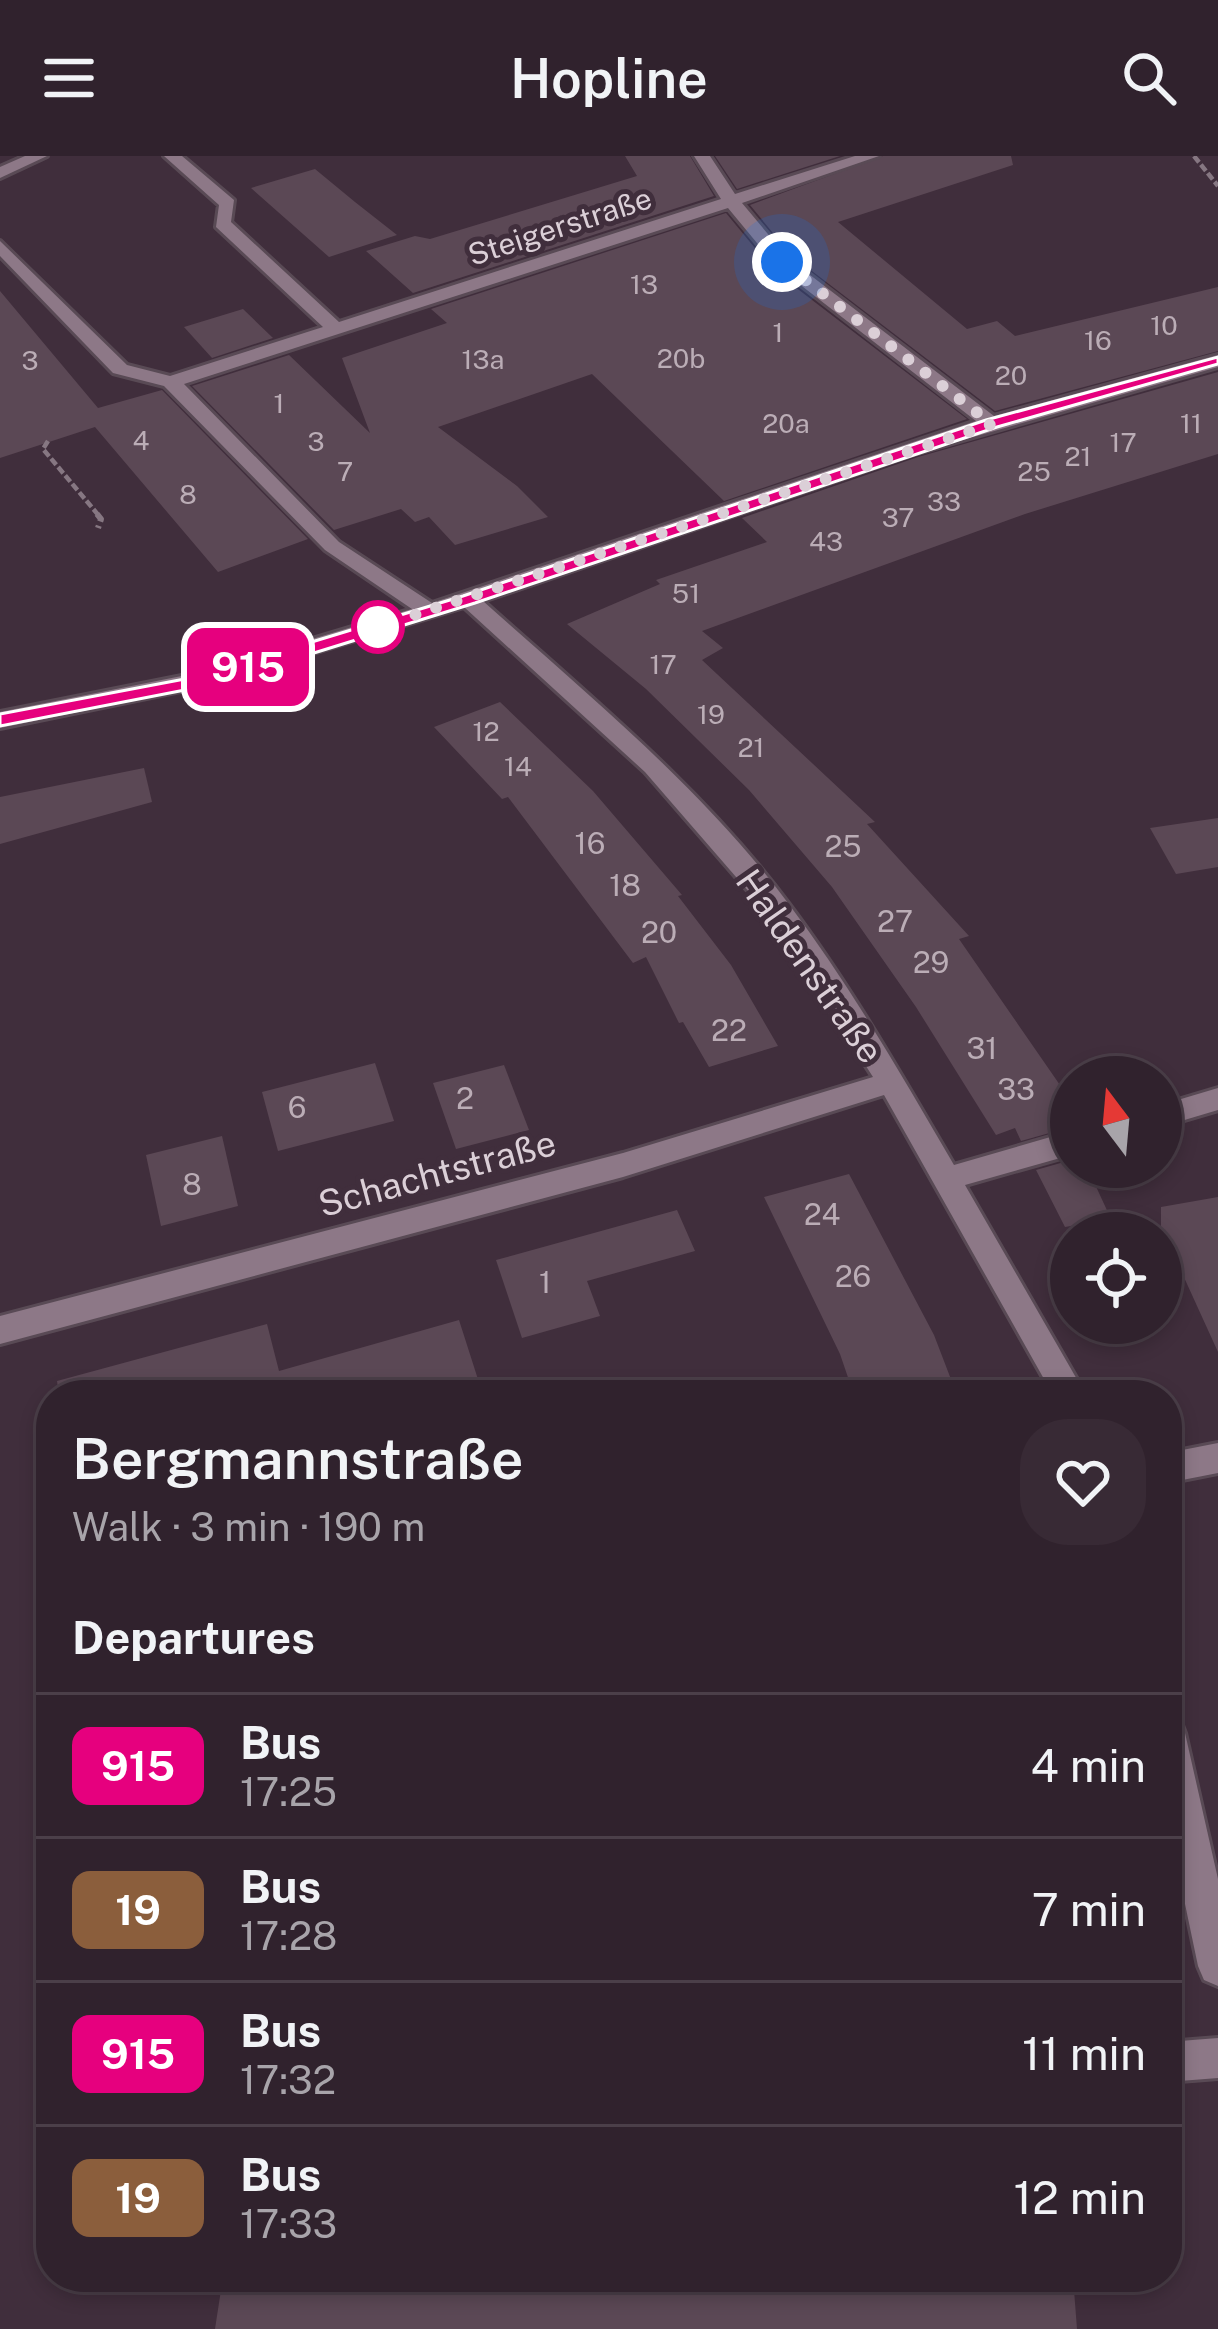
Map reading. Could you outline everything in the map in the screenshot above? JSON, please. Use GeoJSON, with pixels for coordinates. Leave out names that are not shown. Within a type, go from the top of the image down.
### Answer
{"type":"FeatureCollection","features":[{"type":"Feature","properties":{"kind":"street"},"geometry":{"type":"LineString","coordinates":[[0,173],[39,156]]}},
{"type":"Feature","properties":{"kind":"street"},"geometry":{"type":"LineString","coordinates":[[172,156],[228,204],[222,223],[334,327]]}},
{"type":"Feature","properties":{"kind":"street"},"geometry":{"type":"LineString","coordinates":[[702,156],[730,200],[782,262],[992,424]]}},
{"type":"Feature","properties":{"kind":"street","name":"Steigerstraße"},"geometry":{"type":"LineString","coordinates":[[171,382],[871,156]]}},
{"type":"Feature","properties":{"kind":"street"},"geometry":{"type":"LineString","coordinates":[[0,247],[8,267],[120,369],[171,382],[332,546],[429,611]]}},
{"type":"Feature","properties":{"kind":"street"},"geometry":{"type":"LineString","coordinates":[[0,720],[190,683],[469,600],[992,424],[1218,362]]}},
{"type":"Feature","properties":{"kind":"street","name":"Haldenstraße"},"geometry":{"type":"LineString","coordinates":[[469,600],[653,766],[778,908],[891,1082],[1061,1380]]}},
{"type":"Feature","properties":{"kind":"street","name":"Schachtstraße"},"geometry":{"type":"LineString","coordinates":[[0,1330],[623,1165],[891,1082]]}},
{"type":"Feature","properties":{"kind":"street"},"geometry":{"type":"LineString","coordinates":[[1182,1110],[1218,1100]]}},
{"type":"Feature","properties":{"kind":"street"},"geometry":{"type":"LineString","coordinates":[[947,1179],[1050,1148]]}},
{"type":"Feature","properties":{"kind":"street"},"geometry":{"type":"LineString","coordinates":[[1182,1465],[1218,1458]]}},
{"type":"Feature","properties":{"kind":"street"},"geometry":{"type":"LineString","coordinates":[[1182,1801],[1218,1966]]}},
{"type":"Feature","properties":{"kind":"street"},"geometry":{"type":"LineString","coordinates":[[1182,2061],[1218,2058]]}},
{"type":"Feature","properties":{"kind":"path"},"geometry":{"type":"LineString","coordinates":[[1194,156],[1218,186]]}},
{"type":"Feature","properties":{"kind":"path"},"geometry":{"type":"LineString","coordinates":[[48,441],[43,449],[101,519],[98,528]]}},
{"type":"Feature","properties":{"kind":"building"},"geometry":{"type":"Polygon","coordinates":[[[625,156],[690,156],[714,196],[413,293],[366,251],[415,236],[430,239],[637,176],[625,156]]]}},
{"type":"Feature","properties":{"kind":"building"},"geometry":{"type":"Polygon","coordinates":[[[715,156],[840,156],[737,189],[715,156]]]}},
{"type":"Feature","properties":{"kind":"building"},"geometry":{"type":"Polygon","coordinates":[[[883,156],[1011,156],[1013,165],[838,222],[967,329],[997,321],[1015,336],[1218,287],[1218,351],[995,411],[791,255],[750,205],[883,156]]]}},
{"type":"Feature","properties":{"kind":"building"},"geometry":{"type":"Polygon","coordinates":[[[315,169],[397,235],[329,257],[251,188],[315,169]]]}},
{"type":"Feature","properties":{"kind":"building"},"geometry":{"type":"Polygon","coordinates":[[[726,213],[773,270],[967,419],[724,501],[592,374],[438,427],[517,486],[548,517],[455,545],[429,517],[415,522],[401,509],[334,530],[192,386],[289,355],[370,433],[342,358],[447,323],[431,309],[726,213]]]}},
{"type":"Feature","properties":{"kind":"building"},"geometry":{"type":"Polygon","coordinates":[[[0,291],[98,408],[162,390],[308,539],[218,572],[95,427],[0,458],[0,291]]]}},
{"type":"Feature","properties":{"kind":"building"},"geometry":{"type":"Polygon","coordinates":[[[243,309],[273,338],[212,358],[184,327],[243,309]]]}},
{"type":"Feature","properties":{"kind":"building"},"geometry":{"type":"Polygon","coordinates":[[[1218,372],[1218,454],[1025,514],[702,631],[723,648],[702,660],[875,822],[867,824],[969,936],[959,939],[1050,1071],[1050,1133],[1021,1141],[1015,1128],[996,1135],[916,1007],[832,887],[749,790],[646,689],[567,624],[660,584],[656,580],[767,542],[742,518],[918,457],[1218,372]]]}},
{"type":"Feature","properties":{"kind":"building"},"geometry":{"type":"Polygon","coordinates":[[[500,702],[593,791],[682,895],[678,896],[731,965],[778,1046],[709,1067],[683,1022],[679,1023],[646,957],[633,963],[508,797],[502,799],[434,727],[500,702]]]}},
{"type":"Feature","properties":{"kind":"building"},"geometry":{"type":"Polygon","coordinates":[[[144,768],[152,802],[0,844],[0,797],[144,768]]]}},
{"type":"Feature","properties":{"kind":"building"},"geometry":{"type":"Polygon","coordinates":[[[1218,818],[1218,867],[1176,874],[1150,828],[1218,818]]]}},
{"type":"Feature","properties":{"kind":"building"},"geometry":{"type":"Polygon","coordinates":[[[375,1063],[394,1121],[278,1151],[262,1092],[375,1063]]]}},
{"type":"Feature","properties":{"kind":"building"},"geometry":{"type":"Polygon","coordinates":[[[504,1065],[529,1130],[456,1149],[433,1083],[504,1065]]]}},
{"type":"Feature","properties":{"kind":"building"},"geometry":{"type":"Polygon","coordinates":[[[222,1136],[238,1206],[161,1226],[146,1155],[222,1136]]]}},
{"type":"Feature","properties":{"kind":"building"},"geometry":{"type":"Polygon","coordinates":[[[1050,1166],[1050,1188],[1097,1188],[1108,1212],[1057,1212],[1036,1170],[1050,1166]]]}},
{"type":"Feature","properties":{"kind":"building"},"geometry":{"type":"Polygon","coordinates":[[[849,1174],[934,1335],[951,1380],[849,1380],[764,1197],[849,1174]]]}},
{"type":"Feature","properties":{"kind":"building"},"geometry":{"type":"Polygon","coordinates":[[[1218,1197],[1218,1352],[1182,1273],[1182,1212],[1161,1212],[1161,1207],[1218,1197]]]}},
{"type":"Feature","properties":{"kind":"building"},"geometry":{"type":"Polygon","coordinates":[[[677,1210],[695,1251],[587,1281],[600,1316],[522,1338],[496,1260],[677,1210]]]}},
{"type":"Feature","properties":{"kind":"building"},"geometry":{"type":"Polygon","coordinates":[[[459,1320],[478,1380],[61,1380],[267,1324],[279,1371],[459,1320]]]}},
{"type":"Feature","properties":{"kind":"building"},"geometry":{"type":"Polygon","coordinates":[[[221,2292],[1074,2292],[1077,2329],[215,2329],[221,2292]]]}},
{"type":"Feature","properties":{"kind":"bus line","name":"915"},"geometry":{"type":"LineString","coordinates":[[0,720],[190,683],[266,662],[469,600],[992,424],[1218,361]]}},
{"type":"Feature","properties":{"kind":"route"},"geometry":{"type":"LineString","coordinates":[[378,627],[366,631],[992,424],[782,262]]}}]}
